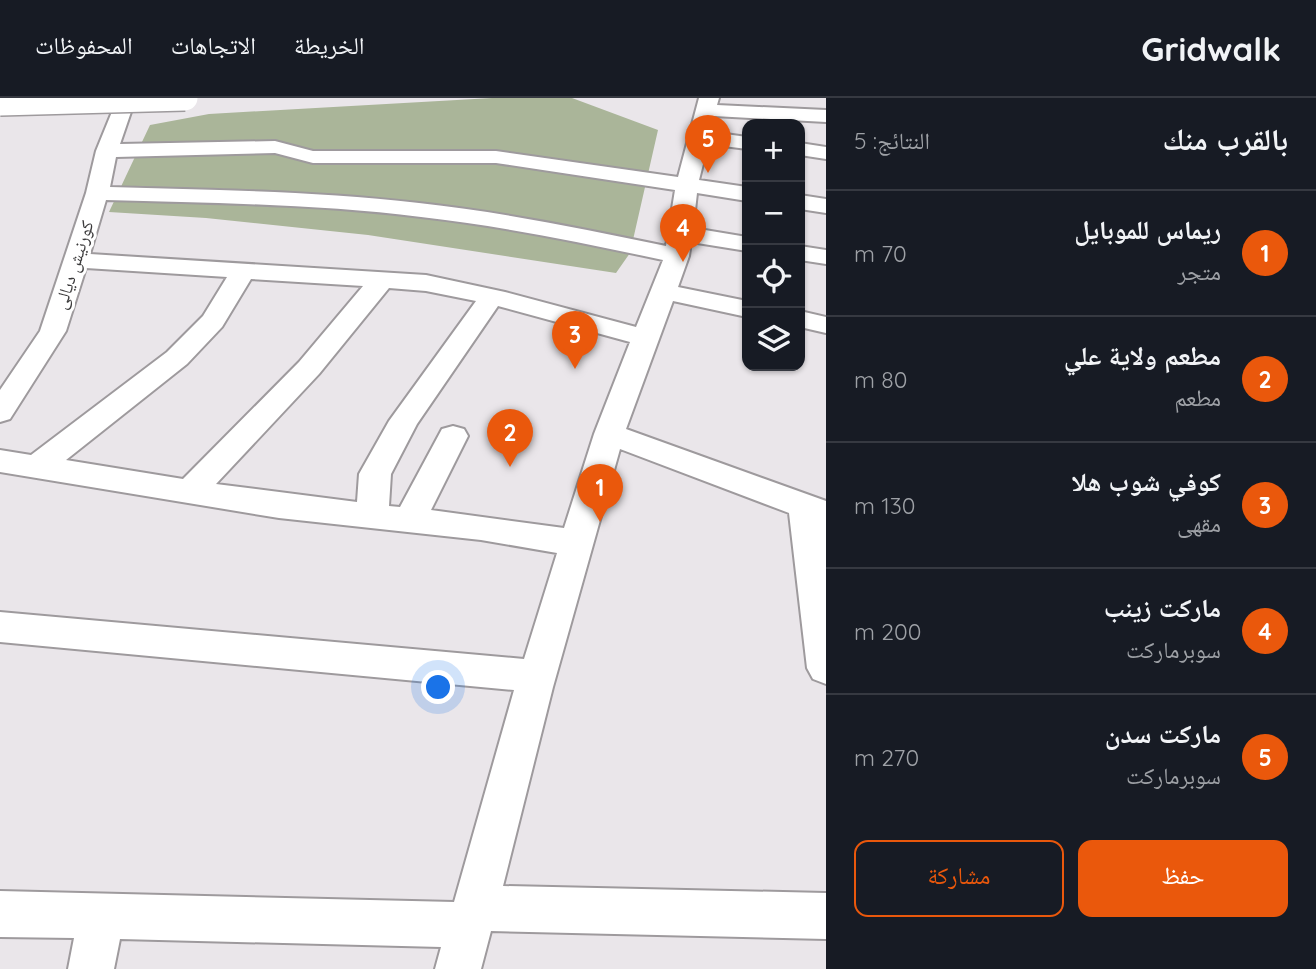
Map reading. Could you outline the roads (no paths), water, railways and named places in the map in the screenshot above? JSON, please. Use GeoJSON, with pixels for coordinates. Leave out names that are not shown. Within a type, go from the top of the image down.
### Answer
{"type":"FeatureCollection","features":[{"type":"Feature","properties":{"kind":"main road"},"geometry":{"type":"LineString","coordinates":[[0,103],[185,98]]}},
{"type":"Feature","properties":{"kind":"street","name":"كورنيش ديالى"},"geometry":{"type":"LineString","coordinates":[[0,412],[53,331],[97,193],[107,150],[123,106]]}},
{"type":"Feature","properties":{"kind":"street"},"geometry":{"type":"LineString","coordinates":[[704,115],[826,116]]}},
{"type":"Feature","properties":{"kind":"street"},"geometry":{"type":"LineString","coordinates":[[704,115],[742,140]]}},
{"type":"Feature","properties":{"kind":"street"},"geometry":{"type":"LineString","coordinates":[[458,969],[537,676],[609,434],[665,292],[679,245],[687,185],[704,115]]}},
{"type":"Feature","properties":{"kind":"street"},"geometry":{"type":"LineString","coordinates":[[107,150],[275,147],[313,157],[496,157],[742,193]]}},
{"type":"Feature","properties":{"kind":"street"},"geometry":{"type":"LineString","coordinates":[[805,150],[826,152]]}},
{"type":"Feature","properties":{"kind":"street"},"geometry":{"type":"LineString","coordinates":[[97,193],[291,199],[384,206],[679,245],[742,244]]}},
{"type":"Feature","properties":{"kind":"street"},"geometry":{"type":"LineString","coordinates":[[805,203],[826,206]]}},
{"type":"Feature","properties":{"kind":"street"},"geometry":{"type":"LineString","coordinates":[[805,254],[826,257]]}},
{"type":"Feature","properties":{"kind":"street"},"geometry":{"type":"LineString","coordinates":[[76,260],[426,283],[492,297],[646,338]]}},
{"type":"Feature","properties":{"kind":"street"},"geometry":{"type":"LineString","coordinates":[[38,466],[177,358],[213,321],[243,271]]}},
{"type":"Feature","properties":{"kind":"street"},"geometry":{"type":"LineString","coordinates":[[191,491],[309,368],[382,280]]}},
{"type":"Feature","properties":{"kind":"street"},"geometry":{"type":"LineString","coordinates":[[665,292],[742,308]]}},
{"type":"Feature","properties":{"kind":"street"},"geometry":{"type":"LineString","coordinates":[[372,517],[376,474],[404,421],[492,297]]}},
{"type":"Feature","properties":{"kind":"street"},"geometry":{"type":"LineString","coordinates":[[805,320],[826,325]]}},
{"type":"Feature","properties":{"kind":"street"},"geometry":{"type":"LineString","coordinates":[[609,434],[816,511],[826,668]]}},
{"type":"Feature","properties":{"kind":"street"},"geometry":{"type":"LineString","coordinates":[[409,522],[453,436]]}},
{"type":"Feature","properties":{"kind":"street"},"geometry":{"type":"LineString","coordinates":[[0,461],[372,517],[481,528],[576,543]]}},
{"type":"Feature","properties":{"kind":"street"},"geometry":{"type":"LineString","coordinates":[[0,627],[537,676]]}},
{"type":"Feature","properties":{"kind":"street"},"geometry":{"type":"LineString","coordinates":[[0,914],[826,916]]}},
{"type":"Feature","properties":{"kind":"street"},"geometry":{"type":"LineString","coordinates":[[91,969],[102,916]]}},
{"type":"Feature","properties":{"kind":"place","name":"ماركت سدن"},"geometry":{"type":"Point","coordinates":[708,173]}},
{"type":"Feature","properties":{"kind":"place","name":"ماركت زينب"},"geometry":{"type":"Point","coordinates":[683,262]}},
{"type":"Feature","properties":{"kind":"place","name":"كوفي شوب هلا"},"geometry":{"type":"Point","coordinates":[575,369]}},
{"type":"Feature","properties":{"kind":"place","name":"مطعم ولاية علي"},"geometry":{"type":"Point","coordinates":[510,467]}},
{"type":"Feature","properties":{"kind":"place","name":"ريماس للموبايل"},"geometry":{"type":"Point","coordinates":[600,522]}}]}
